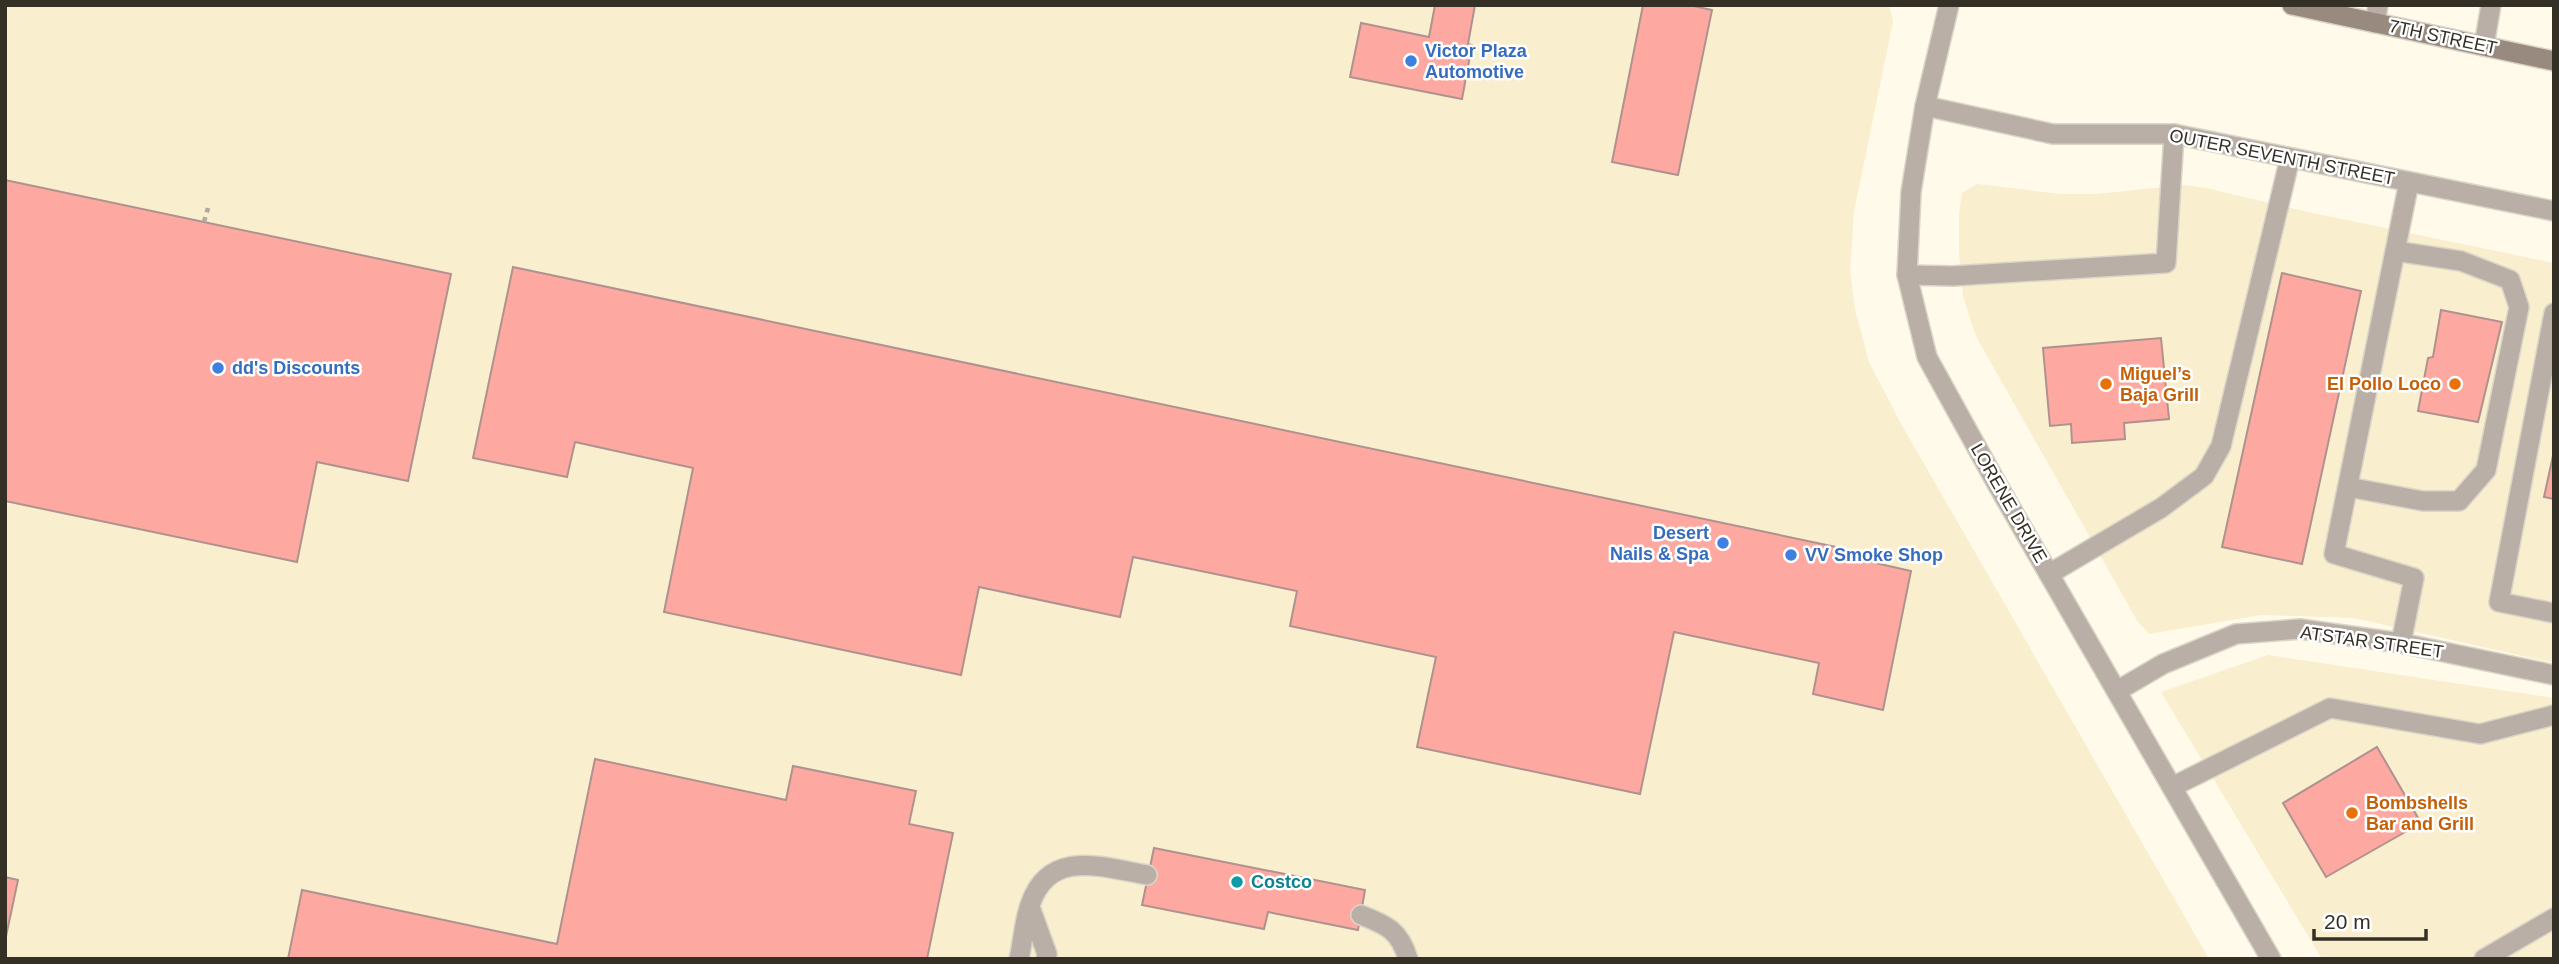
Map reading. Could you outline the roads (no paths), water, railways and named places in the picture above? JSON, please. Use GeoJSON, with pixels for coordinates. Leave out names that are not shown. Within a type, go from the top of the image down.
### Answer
{"type":"FeatureCollection","features":[{"type":"Feature","properties":{"kind":"main road","name":"7TH STREET"},"geometry":{"type":"LineString","coordinates":[[2292,5],[2376,14],[2484,46],[2554,61]]}},
{"type":"Feature","properties":{"kind":"street","name":"LORENE DRIVE"},"geometry":{"type":"LineString","coordinates":[[1949,5],[1926,106],[1911,192],[1908,275],[1927,357],[2271,959]]}},
{"type":"Feature","properties":{"kind":"street"},"geometry":{"type":"LineString","coordinates":[[2484,46],[2491,5]]}},
{"type":"Feature","properties":{"kind":"street","name":"OUTER SEVENTH STREET"},"geometry":{"type":"LineString","coordinates":[[1926,106],[2053,134],[2174,134],[2554,211]]}},
{"type":"Feature","properties":{"kind":"street"},"geometry":{"type":"LineString","coordinates":[[1908,275],[1953,276],[2166,263],[2174,134]]}},
{"type":"Feature","properties":{"kind":"street"},"geometry":{"type":"LineString","coordinates":[[2049,574],[2161,508],[2204,476],[2221,446],[2290,158]]}},
{"type":"Feature","properties":{"kind":"street"},"geometry":{"type":"LineString","coordinates":[[2401,643],[2414,578],[2334,554],[2409,182]]}},
{"type":"Feature","properties":{"kind":"street"},"geometry":{"type":"LineString","coordinates":[[2348,487],[2423,501],[2459,501],[2486,470],[2519,307],[2510,280],[2461,261],[2395,251]]}},
{"type":"Feature","properties":{"kind":"street"},"geometry":{"type":"LineString","coordinates":[[2554,313],[2499,602],[2554,612]]}},
{"type":"Feature","properties":{"kind":"street","name":"ATSTAR STREET"},"geometry":{"type":"LineString","coordinates":[[2117,691],[2163,664],[2236,634],[2301,629],[2401,643],[2554,675]]}},
{"type":"Feature","properties":{"kind":"street"},"geometry":{"type":"LineString","coordinates":[[2172,787],[2330,708],[2480,734],[2554,715]]}},
{"type":"Feature","properties":{"kind":"street"},"geometry":{"type":"LineString","coordinates":[[1019,959],[1030,905],[1040,883],[1057,869],[1087,864],[1147,875]]}},
{"type":"Feature","properties":{"kind":"street"},"geometry":{"type":"LineString","coordinates":[[1030,905],[1047,954],[1046,959]]}},
{"type":"Feature","properties":{"kind":"street"},"geometry":{"type":"LineString","coordinates":[[1361,915],[1384,924],[1403,940],[1408,959]]}},
{"type":"Feature","properties":{"kind":"street"},"geometry":{"type":"LineString","coordinates":[[2484,959],[2554,918]]}},
{"type":"Feature","properties":{"kind":"place","name":"Victor Plaza Automotive"},"geometry":{"type":"Point","coordinates":[1411,61]}},
{"type":"Feature","properties":{"kind":"place","name":"dd's Discounts"},"geometry":{"type":"Point","coordinates":[218,368]}},
{"type":"Feature","properties":{"kind":"place","name":"Miguel’s Baja Grill"},"geometry":{"type":"Point","coordinates":[2106,384]}},
{"type":"Feature","properties":{"kind":"place","name":"El Pollo Loco"},"geometry":{"type":"Point","coordinates":[2455,384]}},
{"type":"Feature","properties":{"kind":"place","name":"Desert Nails & Spa"},"geometry":{"type":"Point","coordinates":[1723,543]}},
{"type":"Feature","properties":{"kind":"place","name":"VV Smoke Shop"},"geometry":{"type":"Point","coordinates":[1791,555]}},
{"type":"Feature","properties":{"kind":"place","name":"Bombshells Bar and Grill"},"geometry":{"type":"Point","coordinates":[2352,813]}},
{"type":"Feature","properties":{"kind":"place","name":"Costco"},"geometry":{"type":"Point","coordinates":[1237,882]}}]}
